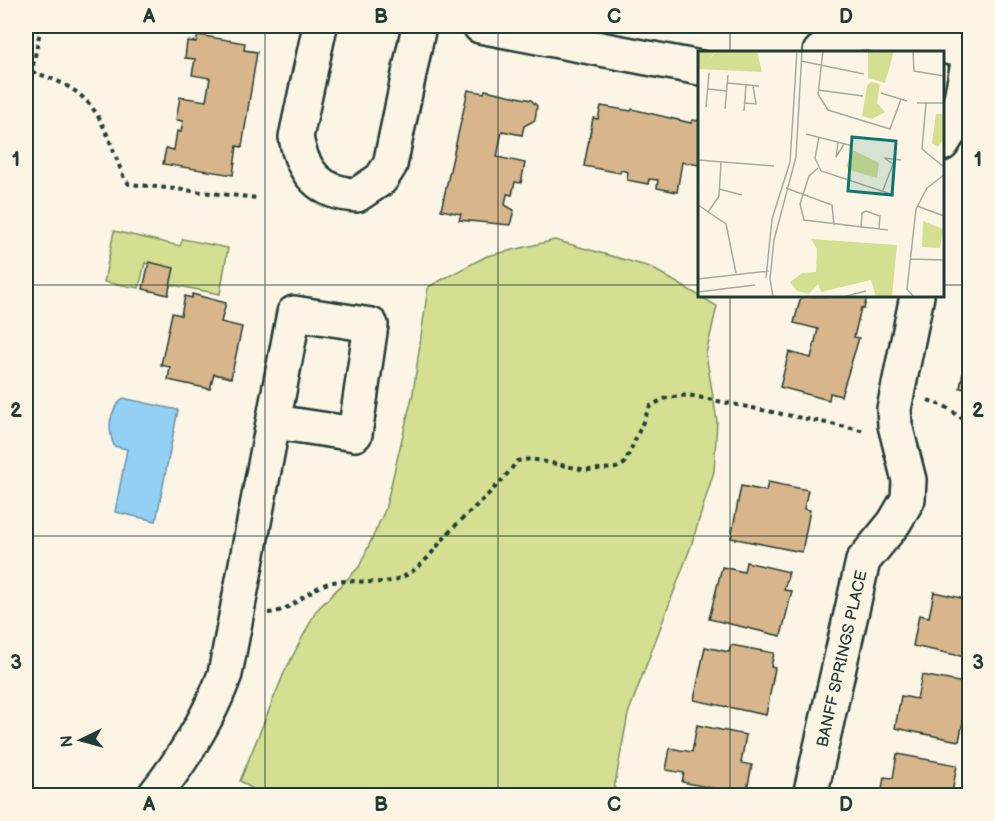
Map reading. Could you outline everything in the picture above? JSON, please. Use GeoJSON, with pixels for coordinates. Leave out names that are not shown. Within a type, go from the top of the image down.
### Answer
{"type":"FeatureCollection","features":[{"type":"Feature","properties":{"kind":"street"},"geometry":{"type":"LineString","coordinates":[[320,26],[296,137],[299,154],[305,169],[317,183],[332,192],[357,195],[381,179],[390,165],[419,26]]}},
{"type":"Feature","properties":{"kind":"street"},"geometry":{"type":"LineString","coordinates":[[480,26],[698,68]]}},
{"type":"Feature","properties":{"kind":"street"},"geometry":{"type":"LineString","coordinates":[[821,51],[847,35],[862,33],[969,52],[956,122],[944,141]]}},
{"type":"Feature","properties":{"kind":"street","name":"BANFF SPRINGS PLACE"},"geometry":{"type":"LineString","coordinates":[[810,795],[863,561],[894,523],[908,499],[909,480],[894,409],[909,396],[917,297]]}},
{"type":"Feature","properties":{"kind":"street"},"geometry":{"type":"LineString","coordinates":[[155,794],[189,747],[215,701],[225,674],[275,422]]}},
{"type":"Feature","properties":{"kind":"path"},"geometry":{"type":"LineString","coordinates":[[26,101],[41,26]]}},
{"type":"Feature","properties":{"kind":"path"},"geometry":{"type":"LineString","coordinates":[[32,72],[61,82],[86,98],[95,109],[124,178],[129,184],[256,198]]}},
{"type":"Feature","properties":{"kind":"path"},"geometry":{"type":"LineString","coordinates":[[237,609],[278,612],[330,583],[385,583],[412,573],[496,488],[517,461],[531,459],[586,470],[616,468],[624,464],[650,406],[666,398],[688,395],[713,398],[899,440]]}},
{"type":"Feature","properties":{"kind":"path"},"geometry":{"type":"LineString","coordinates":[[909,396],[946,407],[969,424]]}},
{"type":"Feature","properties":{"kind":"green space"},"geometry":{"type":"Polygon","coordinates":[[[114,231],[180,246],[183,239],[228,248],[220,294],[168,284],[172,269],[145,263],[139,288],[104,282],[114,231]]]}},
{"type":"Feature","properties":{"kind":"green space"},"geometry":{"type":"Polygon","coordinates":[[[555,240],[650,267],[717,306],[706,354],[717,421],[714,471],[691,546],[628,714],[613,795],[262,795],[240,781],[284,673],[316,611],[359,567],[385,510],[413,393],[428,287],[487,256],[555,240]]]}},
{"type":"Feature","properties":{"kind":"water"},"geometry":{"type":"Polygon","coordinates":[[[123,398],[178,410],[156,521],[115,512],[127,449],[114,446],[110,426],[112,414],[123,398]]]}},
{"type":"Feature","properties":{"kind":"building"},"geometry":{"type":"Polygon","coordinates":[[[198,35],[245,43],[244,50],[257,52],[242,147],[237,146],[233,175],[163,164],[166,148],[174,150],[177,131],[181,132],[183,121],[176,120],[180,97],[206,101],[210,78],[192,75],[195,59],[185,58],[187,41],[196,42],[198,35]]]}},
{"type":"Feature","properties":{"kind":"building"},"geometry":{"type":"Polygon","coordinates":[[[468,90],[484,93],[485,90],[531,100],[537,106],[535,120],[524,126],[522,135],[502,131],[497,157],[525,163],[521,183],[515,182],[512,195],[507,194],[505,205],[514,210],[510,225],[459,220],[461,214],[441,210],[468,90]]]}},
{"type":"Feature","properties":{"kind":"building"},"geometry":{"type":"Polygon","coordinates":[[[601,106],[631,111],[632,109],[691,123],[692,120],[698,121],[698,165],[682,162],[677,192],[657,188],[658,180],[649,179],[648,184],[627,180],[628,172],[621,170],[620,173],[584,166],[593,118],[598,119],[601,106]]]}},
{"type":"Feature","properties":{"kind":"building"},"geometry":{"type":"Polygon","coordinates":[[[149,262],[174,268],[168,295],[143,289],[149,262]]]}},
{"type":"Feature","properties":{"kind":"building"},"geometry":{"type":"Polygon","coordinates":[[[192,294],[226,303],[221,322],[242,327],[231,378],[214,374],[210,389],[168,380],[170,367],[161,365],[172,313],[181,315],[185,296],[192,298],[192,294]]]}},
{"type":"Feature","properties":{"kind":"building"},"geometry":{"type":"Polygon","coordinates":[[[801,297],[867,297],[864,309],[861,308],[854,337],[859,338],[841,396],[830,393],[829,400],[780,387],[789,352],[811,358],[818,329],[794,323],[801,297]]]}},
{"type":"Feature","properties":{"kind":"building"},"geometry":{"type":"Polygon","coordinates":[[[970,337],[970,390],[960,388],[970,337]]]}},
{"type":"Feature","properties":{"kind":"building"},"geometry":{"type":"Polygon","coordinates":[[[768,482],[808,490],[804,509],[810,510],[802,552],[731,538],[741,486],[766,491],[768,482]]]}},
{"type":"Feature","properties":{"kind":"building"},"geometry":{"type":"Polygon","coordinates":[[[746,562],[789,572],[784,590],[792,591],[781,636],[709,619],[722,567],[744,572],[746,562]]]}},
{"type":"Feature","properties":{"kind":"building"},"geometry":{"type":"Polygon","coordinates":[[[934,592],[970,600],[970,658],[913,646],[919,615],[929,617],[934,592]]]}},
{"type":"Feature","properties":{"kind":"building"},"geometry":{"type":"Polygon","coordinates":[[[731,645],[774,653],[771,667],[775,668],[766,715],[694,700],[705,647],[729,652],[731,645]]]}},
{"type":"Feature","properties":{"kind":"building"},"geometry":{"type":"Polygon","coordinates":[[[922,675],[970,684],[970,709],[969,713],[965,712],[959,741],[895,728],[901,696],[917,699],[922,675]]]}},
{"type":"Feature","properties":{"kind":"building"},"geometry":{"type":"Polygon","coordinates":[[[697,725],[746,735],[741,763],[752,765],[746,795],[682,782],[684,773],[666,770],[670,748],[692,752],[697,725]]]}},
{"type":"Feature","properties":{"kind":"building"},"geometry":{"type":"Polygon","coordinates":[[[897,754],[957,765],[952,793],[948,792],[947,796],[881,796],[884,777],[893,778],[897,754]]]}}]}
